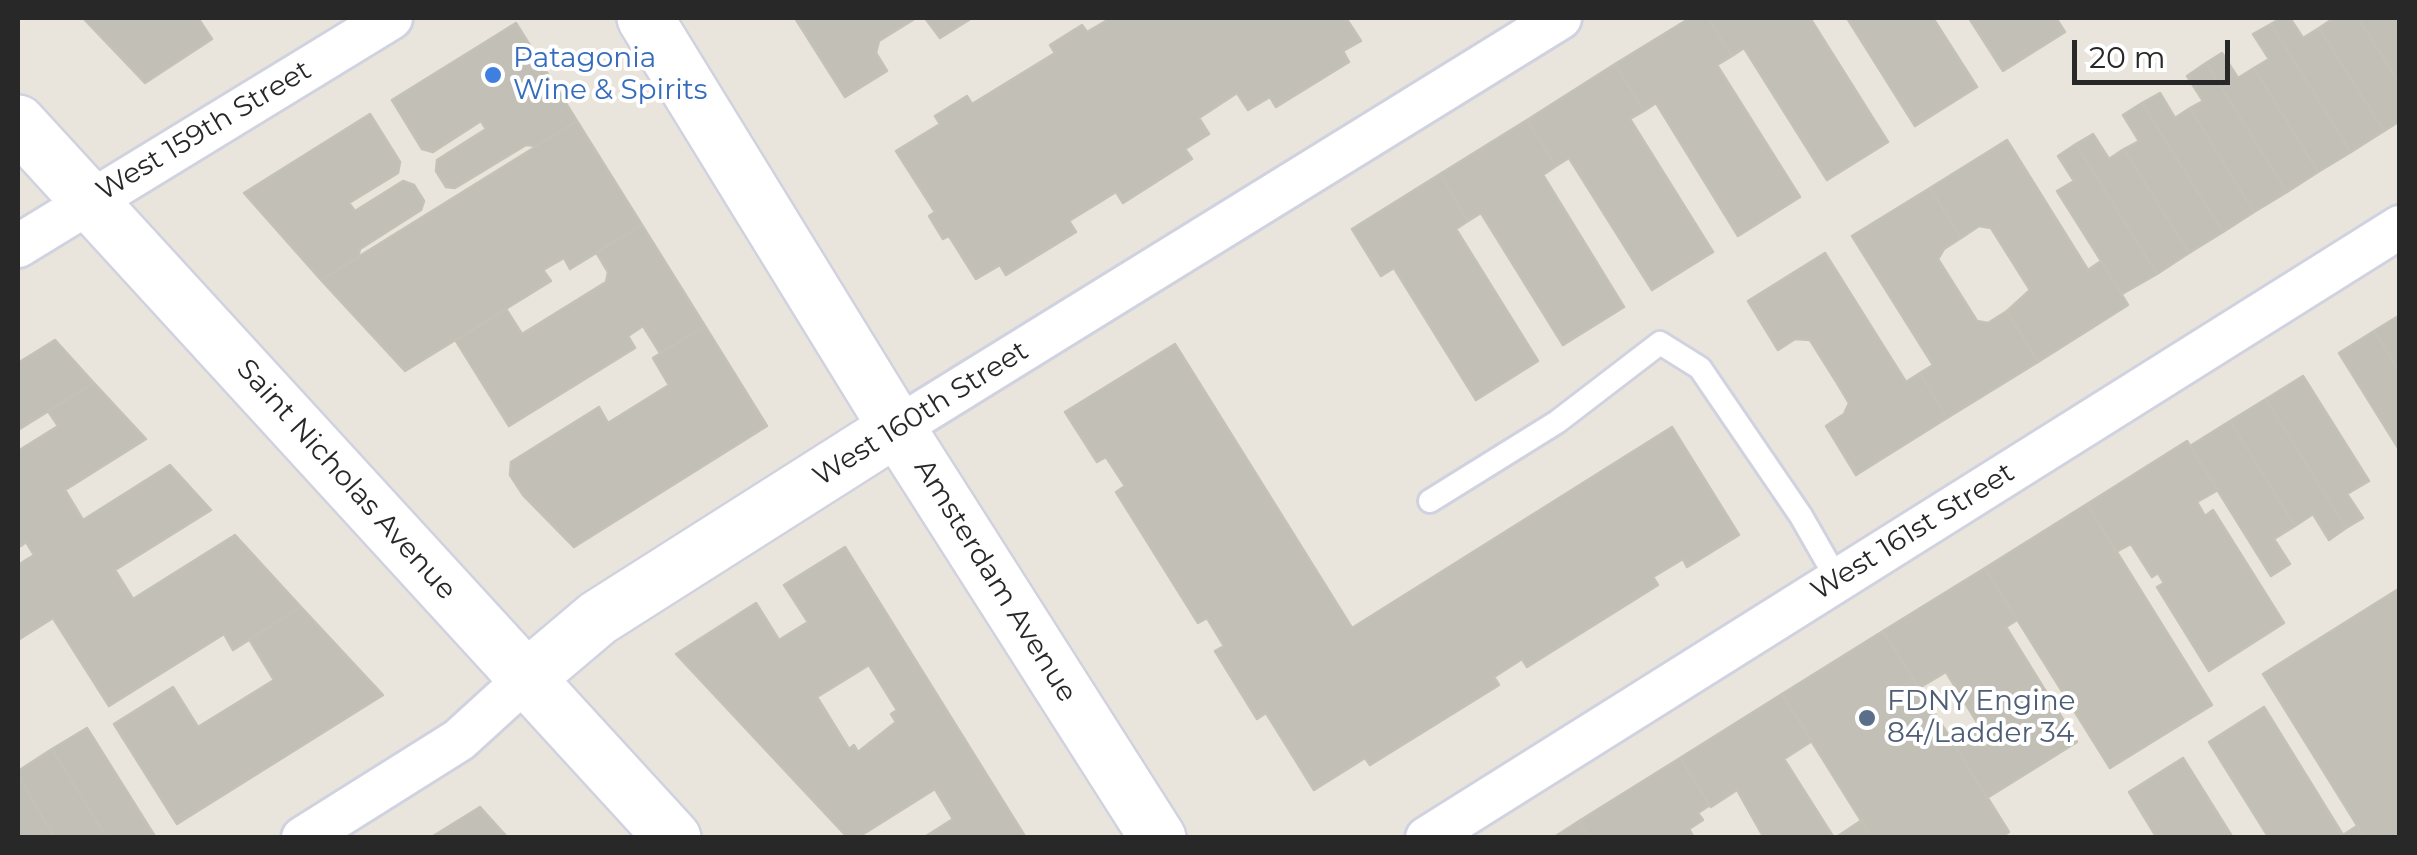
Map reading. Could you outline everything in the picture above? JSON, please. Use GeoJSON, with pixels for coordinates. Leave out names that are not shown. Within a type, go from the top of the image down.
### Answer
{"type":"FeatureCollection","features":[{"type":"Feature","properties":{"kind":"main road","name":"Amsterdam Avenue"},"geometry":{"type":"LineString","coordinates":[[645,18],[897,428],[1158,838]]}},
{"type":"Feature","properties":{"kind":"main road","name":"Saint Nicholas Avenue"},"geometry":{"type":"LineString","coordinates":[[18,123],[673,838]]}},
{"type":"Feature","properties":{"kind":"main road","name":"West 160th Street"},"geometry":{"type":"LineString","coordinates":[[527,678],[598,618],[897,428]]}},
{"type":"Feature","properties":{"kind":"street","name":"West 159th Street"},"geometry":{"type":"LineString","coordinates":[[18,246],[391,18]]}},
{"type":"Feature","properties":{"kind":"street","name":"West 160th Street"},"geometry":{"type":"LineString","coordinates":[[897,428],[1560,18]]}},
{"type":"Feature","properties":{"kind":"street","name":"West 161st Street"},"geometry":{"type":"LineString","coordinates":[[1426,838],[2400,227]]}},
{"type":"Feature","properties":{"kind":"street","name":"West 160th Street"},"geometry":{"type":"LineString","coordinates":[[303,838],[459,740],[527,678]]}},
{"type":"Feature","properties":{"kind":"lane"},"geometry":{"type":"LineString","coordinates":[[1430,501],[1557,422],[1660,343],[1700,368],[1800,516],[1837,580]]}},
{"type":"Feature","properties":{"kind":"building"},"geometry":{"type":"Polygon","coordinates":[[[83,18],[198,18],[212,39],[145,83],[83,18]]]}},
{"type":"Feature","properties":{"kind":"building"},"geometry":{"type":"Polygon","coordinates":[[[795,18],[916,18],[879,41],[876,53],[887,71],[845,97],[795,18]]]}},
{"type":"Feature","properties":{"kind":"building"},"geometry":{"type":"Polygon","coordinates":[[[925,18],[972,18],[940,38],[925,18]]]}},
{"type":"Feature","properties":{"kind":"building"},"geometry":{"type":"Polygon","coordinates":[[[1111,18],[1346,18],[1361,41],[1343,51],[1349,62],[1276,107],[1270,97],[1248,110],[1237,93],[1199,118],[1209,134],[1185,149],[1192,159],[1123,203],[1116,192],[1069,221],[1076,232],[1006,275],[1000,265],[976,279],[949,236],[943,239],[929,216],[935,212],[896,151],[940,124],[935,116],[967,96],[972,104],[1055,53],[1050,45],[1082,25],[1087,32],[1111,18]]]}},
{"type":"Feature","properties":{"kind":"building"},"geometry":{"type":"Polygon","coordinates":[[[1690,18],[1708,18],[1732,56],[1717,65],[1800,197],[1738,236],[1656,103],[1644,111],[1615,64],[1690,18]]]}},
{"type":"Feature","properties":{"kind":"building"},"geometry":{"type":"Polygon","coordinates":[[[1708,18],[1810,18],[1888,142],[1827,180],[1744,48],[1732,56],[1708,18]]]}},
{"type":"Feature","properties":{"kind":"building"},"geometry":{"type":"Polygon","coordinates":[[[1847,18],[1933,18],[1977,87],[1915,126],[1847,18]]]}},
{"type":"Feature","properties":{"kind":"building"},"geometry":{"type":"Polygon","coordinates":[[[1969,18],[2056,18],[2065,32],[2003,71],[1969,18]]]}},
{"type":"Feature","properties":{"kind":"building"},"geometry":{"type":"Polygon","coordinates":[[[2290,18],[2303,38],[2319,28],[2384,131],[2351,152],[2271,24],[2290,18]]]}},
{"type":"Feature","properties":{"kind":"building"},"geometry":{"type":"Polygon","coordinates":[[[2334,18],[2358,18],[2400,84],[2400,121],[2384,131],[2319,28],[2334,18]]]}},
{"type":"Feature","properties":{"kind":"building"},"geometry":{"type":"Polygon","coordinates":[[[2358,18],[2400,18],[2400,84],[2358,18]]]}},
{"type":"Feature","properties":{"kind":"building"},"geometry":{"type":"Polygon","coordinates":[[[516,23],[577,121],[536,146],[526,145],[455,188],[446,187],[436,171],[437,160],[486,129],[481,121],[433,152],[422,149],[392,100],[516,23]]]}},
{"type":"Feature","properties":{"kind":"building"},"geometry":{"type":"Polygon","coordinates":[[[2271,24],[2351,152],[2318,172],[2254,68],[2269,59],[2253,34],[2271,24]]]}},
{"type":"Feature","properties":{"kind":"building"},"geometry":{"type":"Polygon","coordinates":[[[2222,53],[2238,78],[2254,68],[2318,172],[2287,192],[2206,63],[2222,53]]]}},
{"type":"Feature","properties":{"kind":"building"},"geometry":{"type":"Polygon","coordinates":[[[2206,63],[2287,192],[2254,212],[2190,108],[2203,101],[2187,76],[2206,63]]]}},
{"type":"Feature","properties":{"kind":"building"},"geometry":{"type":"Polygon","coordinates":[[[1615,64],[1644,111],[1630,119],[1713,252],[1652,290],[1569,158],[1556,166],[1527,120],[1615,64]]]}},
{"type":"Feature","properties":{"kind":"building"},"geometry":{"type":"Polygon","coordinates":[[[2160,93],[2175,118],[2190,108],[2254,212],[2223,232],[2142,103],[2160,93]]]}},
{"type":"Feature","properties":{"kind":"building"},"geometry":{"type":"Polygon","coordinates":[[[2142,103],[2223,232],[2189,253],[2124,149],[2139,141],[2123,115],[2142,103]]]}},
{"type":"Feature","properties":{"kind":"building"},"geometry":{"type":"Polygon","coordinates":[[[370,114],[400,162],[398,173],[349,203],[355,211],[403,181],[414,185],[424,201],[421,210],[360,249],[358,258],[321,280],[244,193],[370,114]]]}},
{"type":"Feature","properties":{"kind":"building"},"geometry":{"type":"Polygon","coordinates":[[[1527,120],[1556,166],[1543,175],[1624,307],[1563,345],[1481,213],[1468,221],[1440,174],[1527,120]]]}},
{"type":"Feature","properties":{"kind":"building"},"geometry":{"type":"Polygon","coordinates":[[[577,121],[642,225],[570,269],[564,258],[543,270],[551,281],[405,371],[321,280],[577,121]]]}},
{"type":"Feature","properties":{"kind":"building"},"geometry":{"type":"Polygon","coordinates":[[[2093,134],[2109,159],[2124,149],[2189,253],[2157,274],[2076,144],[2093,134]]]}},
{"type":"Feature","properties":{"kind":"building"},"geometry":{"type":"Polygon","coordinates":[[[2007,140],[2088,270],[2101,261],[2128,305],[2038,362],[2007,311],[2030,290],[1991,228],[1979,226],[1961,238],[1930,188],[2007,140]]]}},
{"type":"Feature","properties":{"kind":"building"},"geometry":{"type":"Polygon","coordinates":[[[2076,144],[2157,274],[2122,294],[2057,191],[2074,181],[2058,156],[2076,144]]]}},
{"type":"Feature","properties":{"kind":"building"},"geometry":{"type":"Polygon","coordinates":[[[1440,174],[1468,221],[1456,229],[1538,361],[1476,400],[1394,268],[1381,276],[1352,229],[1440,174]]]}},
{"type":"Feature","properties":{"kind":"building"},"geometry":{"type":"Polygon","coordinates":[[[1930,188],[1961,238],[1944,249],[1938,259],[1977,321],[1988,323],[2007,311],[2038,362],[1947,418],[1920,373],[1933,365],[1852,236],[1930,188]]]}},
{"type":"Feature","properties":{"kind":"building"},"geometry":{"type":"Polygon","coordinates":[[[642,225],[705,326],[660,353],[643,326],[628,336],[635,348],[509,426],[456,341],[506,309],[522,334],[606,282],[608,272],[596,252],[642,225]]]}},
{"type":"Feature","properties":{"kind":"building"},"geometry":{"type":"Polygon","coordinates":[[[1825,253],[1906,382],[1920,373],[1947,418],[1856,475],[1826,426],[1844,414],[1849,403],[1837,383],[1810,340],[1795,339],[1778,350],[1748,301],[1825,253]]]}},
{"type":"Feature","properties":{"kind":"building"},"geometry":{"type":"Polygon","coordinates":[[[2400,315],[2400,372],[2374,331],[2400,315]]]}},
{"type":"Feature","properties":{"kind":"building"},"geometry":{"type":"Polygon","coordinates":[[[705,326],[767,426],[574,547],[523,495],[510,475],[511,462],[599,407],[608,423],[669,385],[653,358],[705,326]]]}},
{"type":"Feature","properties":{"kind":"building"},"geometry":{"type":"Polygon","coordinates":[[[2374,331],[2400,372],[2400,451],[2339,353],[2374,331]]]}},
{"type":"Feature","properties":{"kind":"building"},"geometry":{"type":"Polygon","coordinates":[[[55,340],[94,383],[18,430],[18,363],[55,340]]]}},
{"type":"Feature","properties":{"kind":"building"},"geometry":{"type":"Polygon","coordinates":[[[1175,344],[1352,628],[1672,427],[1739,535],[1687,567],[1683,559],[1653,577],[1658,585],[1527,667],[1522,659],[1494,677],[1499,685],[1370,765],[1365,758],[1314,790],[1266,713],[1257,719],[1215,651],[1224,646],[1207,618],[1198,623],[1116,492],[1125,486],[1106,457],[1097,462],[1065,412],[1175,344]]]}},
{"type":"Feature","properties":{"kind":"building"},"geometry":{"type":"Polygon","coordinates":[[[2303,376],[2369,481],[2347,494],[2363,518],[2346,528],[2266,399],[2303,376]]]}},
{"type":"Feature","properties":{"kind":"building"},"geometry":{"type":"Polygon","coordinates":[[[94,383],[146,439],[65,490],[83,520],[170,465],[211,510],[115,570],[133,599],[235,535],[301,607],[233,650],[224,634],[109,706],[53,618],[18,640],[18,565],[34,555],[26,542],[21,546],[18,541],[18,451],[58,426],[48,411],[94,383]]]}},
{"type":"Feature","properties":{"kind":"building"},"geometry":{"type":"Polygon","coordinates":[[[2266,399],[2346,528],[2329,540],[2313,514],[2295,526],[2230,421],[2266,399]]]}},
{"type":"Feature","properties":{"kind":"building"},"geometry":{"type":"Polygon","coordinates":[[[2230,421],[2295,526],[2274,539],[2290,564],[2271,576],[2190,446],[2230,421]]]}},
{"type":"Feature","properties":{"kind":"building"},"geometry":{"type":"Polygon","coordinates":[[[2187,441],[2218,490],[2197,502],[2205,516],[2213,510],[2284,623],[2209,671],[2157,587],[2164,583],[2158,573],[2152,577],[2131,544],[2116,552],[2087,504],[2187,441]]]}},
{"type":"Feature","properties":{"kind":"building"},"geometry":{"type":"Polygon","coordinates":[[[2087,504],[2212,705],[2110,768],[1985,568],[2087,504]]]}},
{"type":"Feature","properties":{"kind":"building"},"geometry":{"type":"Polygon","coordinates":[[[845,547],[1026,838],[923,838],[953,819],[935,789],[857,838],[848,838],[676,654],[756,603],[779,640],[808,622],[784,585],[845,547]],[[869,665],[817,697],[849,749],[854,745],[858,752],[896,722],[891,714],[897,710],[869,665]]]}},
{"type":"Feature","properties":{"kind":"building"},"geometry":{"type":"Polygon","coordinates":[[[1985,568],[2017,620],[2006,627],[2077,742],[1987,798],[1954,744],[1980,727],[1946,672],[1919,688],[1883,631],[1985,568]]]}},
{"type":"Feature","properties":{"kind":"building"},"geometry":{"type":"Polygon","coordinates":[[[2400,588],[2400,838],[2365,838],[2263,674],[2400,588]]]}},
{"type":"Feature","properties":{"kind":"building"},"geometry":{"type":"Polygon","coordinates":[[[301,607],[383,695],[177,824],[114,724],[173,687],[198,727],[274,680],[249,639],[301,607]]]}},
{"type":"Feature","properties":{"kind":"building","name":"FDNY Engine 84/Ladder 34"},"geometry":{"type":"Polygon","coordinates":[[[1883,631],[2009,832],[2000,838],[1872,838],[1782,694],[1883,631]]]}},
{"type":"Feature","properties":{"kind":"building"},"geometry":{"type":"Polygon","coordinates":[[[1782,694],[1812,741],[1784,759],[1834,838],[1764,838],[1737,790],[1711,807],[1680,758],[1782,694]]]}},
{"type":"Feature","properties":{"kind":"building"},"geometry":{"type":"Polygon","coordinates":[[[2264,707],[2343,835],[2357,826],[2365,838],[2269,838],[2209,742],[2264,707]]]}},
{"type":"Feature","properties":{"kind":"building"},"geometry":{"type":"Polygon","coordinates":[[[87,728],[156,838],[107,838],[52,749],[87,728]]]}},
{"type":"Feature","properties":{"kind":"building"},"geometry":{"type":"Polygon","coordinates":[[[52,749],[107,838],[55,838],[18,776],[18,771],[52,749]]]}},
{"type":"Feature","properties":{"kind":"building"},"geometry":{"type":"Polygon","coordinates":[[[1680,758],[1710,805],[1698,813],[1703,820],[1689,829],[1694,838],[1589,838],[1579,821],[1680,758]]]}},
{"type":"Feature","properties":{"kind":"building"},"geometry":{"type":"Polygon","coordinates":[[[2183,758],[2233,838],[2157,838],[2129,792],[2183,758]]]}},
{"type":"Feature","properties":{"kind":"building"},"geometry":{"type":"Polygon","coordinates":[[[18,776],[55,838],[18,838],[18,776]]]}},
{"type":"Feature","properties":{"kind":"building"},"geometry":{"type":"Polygon","coordinates":[[[480,807],[508,838],[430,838],[480,807]]]}},
{"type":"Feature","properties":{"kind":"building"},"geometry":{"type":"Polygon","coordinates":[[[1862,820],[1872,838],[1835,838],[1862,820]]]}},
{"type":"Feature","properties":{"kind":"building"},"geometry":{"type":"Polygon","coordinates":[[[1579,821],[1589,838],[1553,838],[1579,821]]]}},
{"type":"Feature","properties":{"kind":"place","name":"Patagonia Wine & Spirits"},"geometry":{"type":"Point","coordinates":[493,75]}},
{"type":"Feature","properties":{"kind":"place","name":"FDNY Engine 84/Ladder 34"},"geometry":{"type":"Point","coordinates":[1867,718]}}]}
